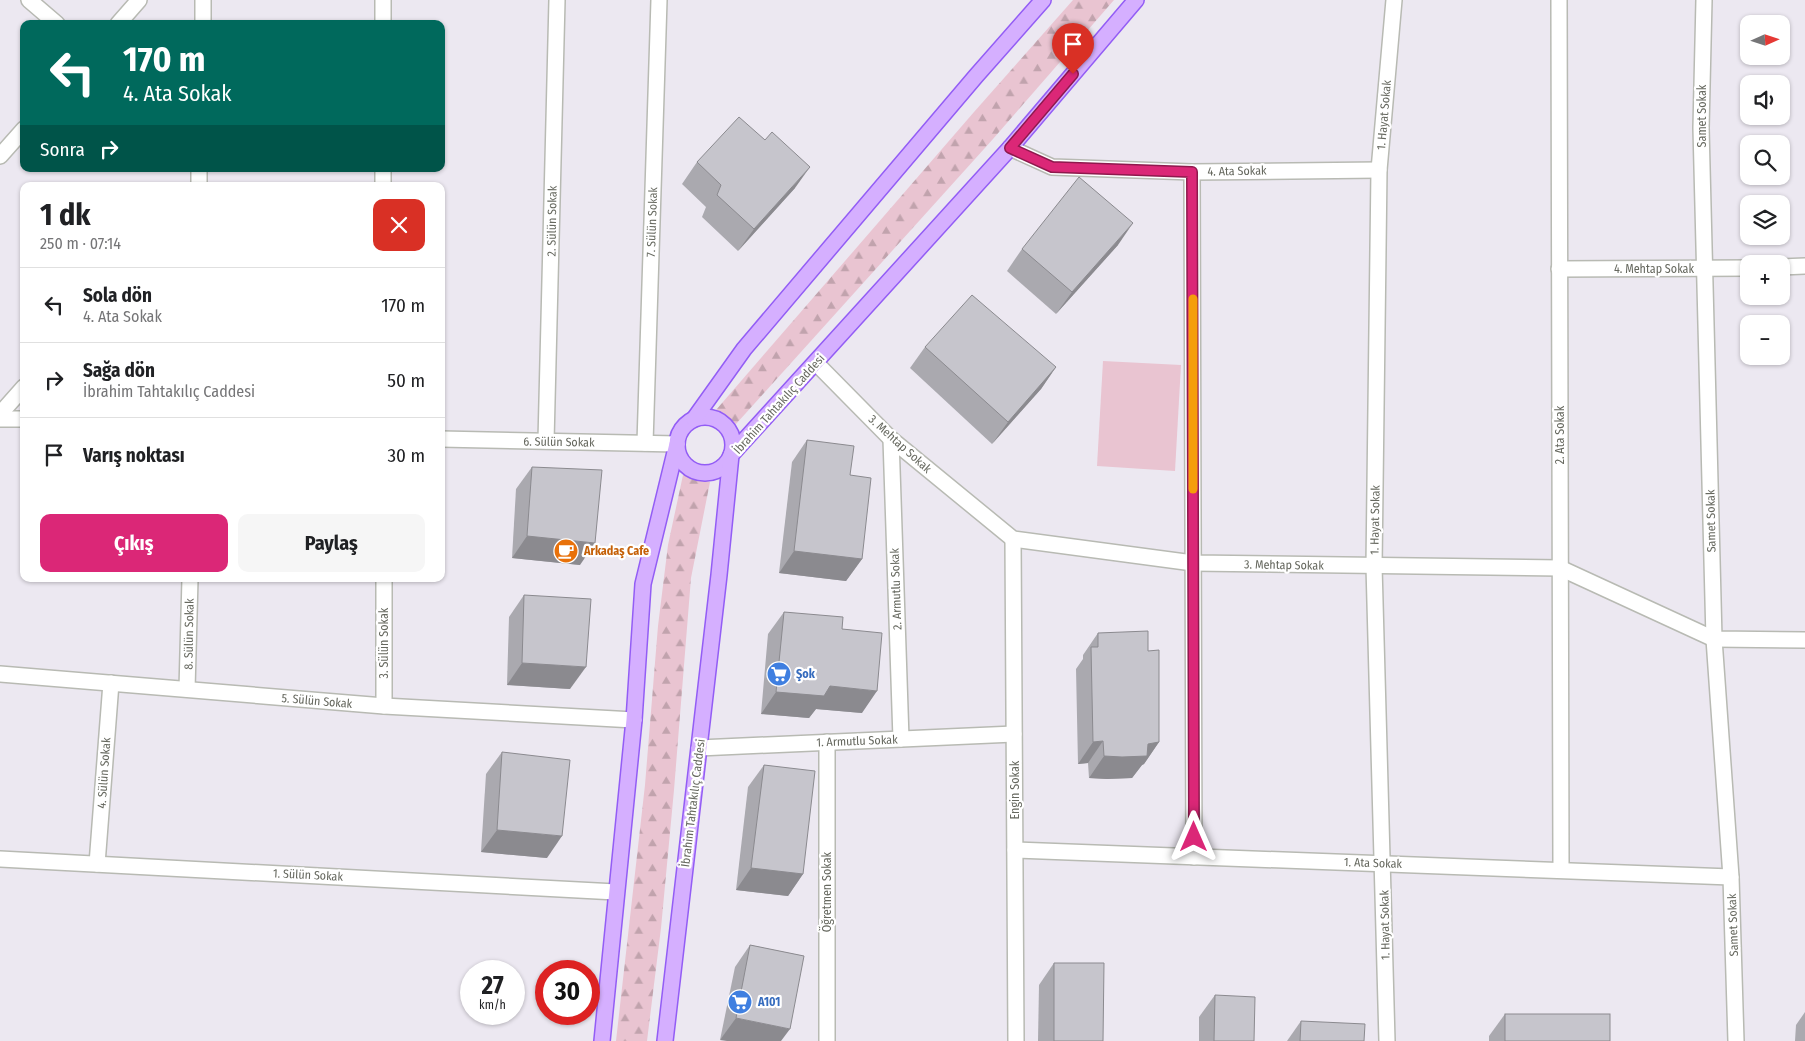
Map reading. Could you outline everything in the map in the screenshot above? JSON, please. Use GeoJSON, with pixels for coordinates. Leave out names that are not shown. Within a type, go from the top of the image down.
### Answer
{"type":"FeatureCollection","features":[{"type":"Feature","properties":{"kind":"main road"},"geometry":{"type":"LineString","coordinates":[[602,1041],[634,720],[643,584],[682,429],[694,419],[744,349],[969,84],[1043,0]]}},
{"type":"Feature","properties":{"kind":"main road","name":"İbrahim Tahtakılıç Caddesi"},"geometry":{"type":"LineString","coordinates":[[665,1041],[731,455],[816,364],[1010,148],[1136,0]]}},
{"type":"Feature","properties":{"kind":"main road"},"geometry":{"type":"LineString","coordinates":[[677,444],[680,459],[692,470],[706,473],[722,467],[727,462],[731,455],[732,439],[724,424],[710,417],[694,419]]}},
{"type":"Feature","properties":{"kind":"street"},"geometry":{"type":"LineString","coordinates":[[29,0],[52,20]]}},
{"type":"Feature","properties":{"kind":"street"},"geometry":{"type":"LineString","coordinates":[[122,20],[139,0]]}},
{"type":"Feature","properties":{"kind":"street"},"geometry":{"type":"LineString","coordinates":[[202,20],[203,0]]}},
{"type":"Feature","properties":{"kind":"street"},"geometry":{"type":"LineString","coordinates":[[383,0],[383,20]]}},
{"type":"Feature","properties":{"kind":"street","name":"2. Sülün Sokak"},"geometry":{"type":"LineString","coordinates":[[546,441],[558,0]]}},
{"type":"Feature","properties":{"kind":"street","name":"7. Sülün Sokak"},"geometry":{"type":"LineString","coordinates":[[645,443],[659,0]]}},
{"type":"Feature","properties":{"kind":"street","name":"1. Hayat Sokak"},"geometry":{"type":"LineString","coordinates":[[1387,1041],[1374,566],[1379,170],[1394,0]]}},
{"type":"Feature","properties":{"kind":"street","name":"2. Ata Sokak"},"geometry":{"type":"LineString","coordinates":[[1559,0],[1561,870]]}},
{"type":"Feature","properties":{"kind":"street","name":"Samet Sokak"},"geometry":{"type":"LineString","coordinates":[[1704,0],[1701,128],[1714,639],[1731,877],[1736,1041]]}},
{"type":"Feature","properties":{"kind":"street"},"geometry":{"type":"LineString","coordinates":[[0,156],[20,134]]}},
{"type":"Feature","properties":{"kind":"street","name":"4. Ata Sokak"},"geometry":{"type":"LineString","coordinates":[[1010,148],[1052,167],[1192,172],[1379,170]]}},
{"type":"Feature","properties":{"kind":"street"},"geometry":{"type":"LineString","coordinates":[[1192,172],[1194,857]]}},
{"type":"Feature","properties":{"kind":"street"},"geometry":{"type":"LineString","coordinates":[[1790,267],[1805,266]]}},
{"type":"Feature","properties":{"kind":"street","name":"4. Mehtap Sokak"},"geometry":{"type":"LineString","coordinates":[[1559,269],[1740,268]]}},
{"type":"Feature","properties":{"kind":"street","name":"3. Mehtap Sokak"},"geometry":{"type":"LineString","coordinates":[[816,364],[891,439],[1013,539],[1194,563],[1560,568],[1714,639],[1805,640]]}},
{"type":"Feature","properties":{"kind":"street"},"geometry":{"type":"LineString","coordinates":[[0,414],[20,392]]}},
{"type":"Feature","properties":{"kind":"street"},"geometry":{"type":"LineString","coordinates":[[0,418],[20,419]]}},
{"type":"Feature","properties":{"kind":"street","name":"6. Sülün Sokak"},"geometry":{"type":"LineString","coordinates":[[445,439],[677,444]]}},
{"type":"Feature","properties":{"kind":"street","name":"2. Armutlu Sokak"},"geometry":{"type":"LineString","coordinates":[[891,439],[901,739]]}},
{"type":"Feature","properties":{"kind":"street","name":"Engin Sokak"},"geometry":{"type":"LineString","coordinates":[[1013,539],[1016,1041]]}},
{"type":"Feature","properties":{"kind":"street","name":"8. Sülün Sokak"},"geometry":{"type":"LineString","coordinates":[[187,689],[190,582]]}},
{"type":"Feature","properties":{"kind":"street","name":"3. Sülün Sokak"},"geometry":{"type":"LineString","coordinates":[[384,582],[384,706]]}},
{"type":"Feature","properties":{"kind":"street","name":"5. Sülün Sokak"},"geometry":{"type":"LineString","coordinates":[[0,674],[384,706],[634,720]]}},
{"type":"Feature","properties":{"kind":"street","name":"4. Sülün Sokak"},"geometry":{"type":"LineString","coordinates":[[97,864],[111,683]]}},
{"type":"Feature","properties":{"kind":"street","name":"1. Armutlu Sokak"},"geometry":{"type":"LineString","coordinates":[[699,748],[1014,734]]}},
{"type":"Feature","properties":{"kind":"street","name":"Öğretmen Sokak"},"geometry":{"type":"LineString","coordinates":[[826,1041],[827,742]]}},
{"type":"Feature","properties":{"kind":"street","name":"1. Ata Sokak"},"geometry":{"type":"LineString","coordinates":[[1015,850],[1731,877]]}},
{"type":"Feature","properties":{"kind":"street","name":"1. Sülün Sokak"},"geometry":{"type":"LineString","coordinates":[[0,859],[616,892]]}},
{"type":"Feature","properties":{"kind":"green space"},"geometry":{"type":"Polygon","coordinates":[[[1073,0],[1114,0],[993,139],[736,424],[716,410],[974,112],[1073,0]]]}},
{"type":"Feature","properties":{"kind":"green space"},"geometry":{"type":"Polygon","coordinates":[[[1103,361],[1181,365],[1175,471],[1097,466],[1103,361]]]}},
{"type":"Feature","properties":{"kind":"green space"},"geometry":{"type":"Polygon","coordinates":[[[683,475],[710,482],[691,578],[661,928],[647,1041],[616,1041],[645,785],[658,626],[668,545],[683,475]]]}},
{"type":"Feature","properties":{"kind":"building"},"geometry":{"type":"Polygon","coordinates":[[[739,117],[765,140],[772,132],[810,167],[754,229],[717,195],[721,185],[697,162],[739,117]]]}},
{"type":"Feature","properties":{"kind":"building"},"geometry":{"type":"Polygon","coordinates":[[[1079,177],[1133,223],[1072,292],[1022,249],[1079,177]]]}},
{"type":"Feature","properties":{"kind":"building"},"geometry":{"type":"Polygon","coordinates":[[[972,295],[1056,367],[1008,422],[925,347],[972,295]]]}},
{"type":"Feature","properties":{"kind":"building"},"geometry":{"type":"Polygon","coordinates":[[[807,440],[854,446],[850,475],[871,478],[862,559],[794,551],[807,440]]]}},
{"type":"Feature","properties":{"kind":"building"},"geometry":{"type":"Polygon","coordinates":[[[532,467],[602,470],[595,543],[527,536],[532,467]]]}},
{"type":"Feature","properties":{"kind":"building"},"geometry":{"type":"Polygon","coordinates":[[[524,595],[591,599],[586,667],[522,663],[524,595]]]}},
{"type":"Feature","properties":{"kind":"building"},"geometry":{"type":"Polygon","coordinates":[[[784,612],[843,617],[842,629],[882,633],[877,691],[830,686],[824,696],[776,692],[784,612]]]}},
{"type":"Feature","properties":{"kind":"building"},"geometry":{"type":"Polygon","coordinates":[[[1148,631],[1148,651],[1159,650],[1159,742],[1148,744],[1147,756],[1104,756],[1103,741],[1093,742],[1091,647],[1098,647],[1098,633],[1148,631]]]}},
{"type":"Feature","properties":{"kind":"building"},"geometry":{"type":"Polygon","coordinates":[[[502,752],[570,760],[562,836],[497,830],[502,752]]]}},
{"type":"Feature","properties":{"kind":"building"},"geometry":{"type":"Polygon","coordinates":[[[764,765],[815,771],[803,874],[751,868],[764,765]]]}},
{"type":"Feature","properties":{"kind":"building"},"geometry":{"type":"Polygon","coordinates":[[[750,945],[804,956],[790,1029],[736,1018],[750,945]]]}},
{"type":"Feature","properties":{"kind":"building"},"geometry":{"type":"Polygon","coordinates":[[[1054,963],[1104,963],[1103,1041],[1054,1041],[1054,963]]]}},
{"type":"Feature","properties":{"kind":"building"},"geometry":{"type":"Polygon","coordinates":[[[1215,995],[1255,997],[1254,1041],[1214,1041],[1215,995]]]}},
{"type":"Feature","properties":{"kind":"building"},"geometry":{"type":"Polygon","coordinates":[[[1505,1014],[1610,1014],[1610,1041],[1505,1041],[1505,1014]]]}},
{"type":"Feature","properties":{"kind":"building"},"geometry":{"type":"Polygon","coordinates":[[[1301,1021],[1365,1024],[1364,1041],[1300,1041],[1301,1021]]]}},
{"type":"Feature","properties":{"kind":"slow traffic"},"geometry":{"type":"LineString","coordinates":[[1193,299],[1193,489]]}},
{"type":"Feature","properties":{"kind":"place","name":"Arkadaş Cafe"},"geometry":{"type":"Point","coordinates":[566,551]}},
{"type":"Feature","properties":{"kind":"place","name":"Şok"},"geometry":{"type":"Point","coordinates":[779,674]}},
{"type":"Feature","properties":{"kind":"place","name":"A101"},"geometry":{"type":"Point","coordinates":[740,1002]}},
{"type":"Feature","properties":{"kind":"route"},"geometry":{"type":"LineString","coordinates":[[1073,74],[1010,148],[1052,167],[1192,172],[1194,837]]}}]}
